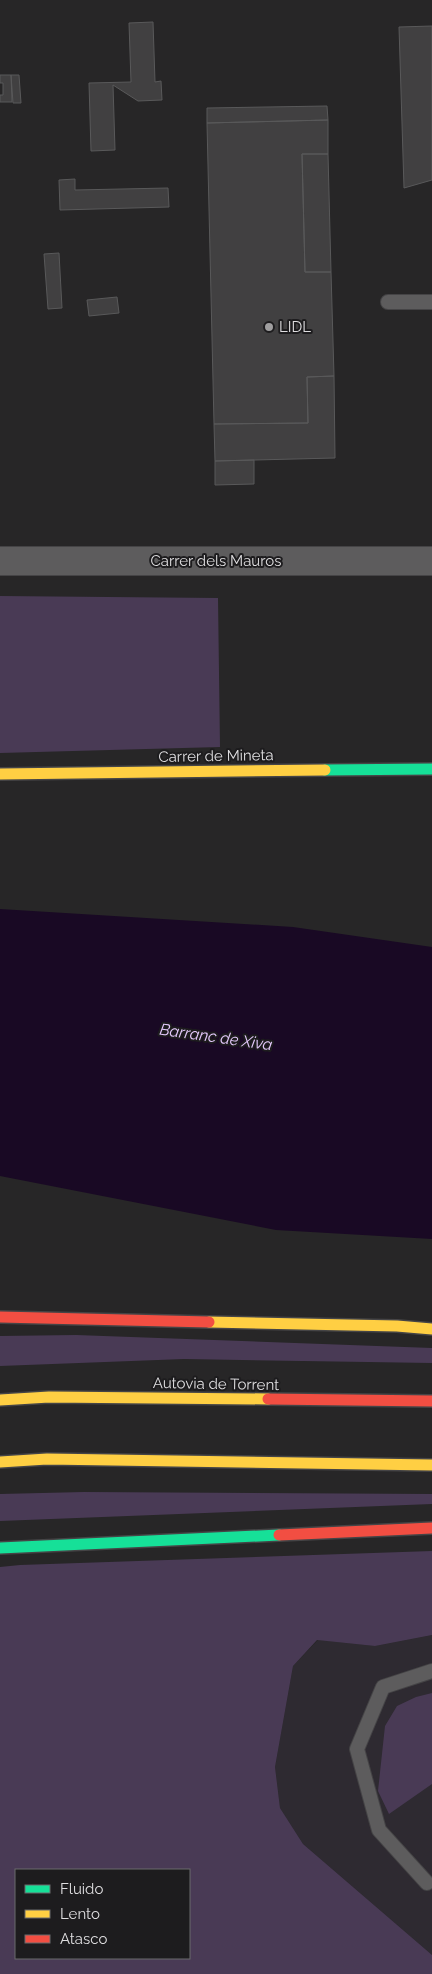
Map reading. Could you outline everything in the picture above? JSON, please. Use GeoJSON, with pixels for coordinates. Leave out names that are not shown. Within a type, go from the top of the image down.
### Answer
{"type":"FeatureCollection","features":[{"type":"Feature","properties":{"kind":"main road","name":"Carrer de Mineta"},"geometry":{"type":"LineString","coordinates":[[0,774],[432,769]]}},
{"type":"Feature","properties":{"kind":"main road"},"geometry":{"type":"LineString","coordinates":[[0,1317],[397,1326],[432,1329]]}},
{"type":"Feature","properties":{"kind":"main road","name":"Autovia de Torrent"},"geometry":{"type":"LineString","coordinates":[[0,1400],[49,1397],[432,1401]]}},
{"type":"Feature","properties":{"kind":"main road"},"geometry":{"type":"LineString","coordinates":[[0,1462],[47,1459],[432,1465]]}},
{"type":"Feature","properties":{"kind":"main road"},"geometry":{"type":"LineString","coordinates":[[0,1548],[432,1528]]}},
{"type":"Feature","properties":{"kind":"street","name":"Carrer dels Mauros"},"geometry":{"type":"LineString","coordinates":[[0,561],[432,561]]}},
{"type":"Feature","properties":{"kind":"lane"},"geometry":{"type":"LineString","coordinates":[[388,302],[432,302]]}},
{"type":"Feature","properties":{"kind":"lane"},"geometry":{"type":"LineString","coordinates":[[427,1883],[379,1830],[357,1749],[383,1686],[432,1671]]}},
{"type":"Feature","properties":{"kind":"shaded area"},"geometry":{"type":"Polygon","coordinates":[[[0,596],[218,598],[220,747],[0,753],[0,596]]]}},
{"type":"Feature","properties":{"kind":"shaded area"},"geometry":{"type":"Polygon","coordinates":[[[76,1335],[432,1348],[432,1363],[184,1359],[0,1366],[0,1336],[76,1335]]]}},
{"type":"Feature","properties":{"kind":"shaded area"},"geometry":{"type":"Polygon","coordinates":[[[84,1492],[432,1494],[432,1504],[0,1521],[0,1494],[84,1492]]]}},
{"type":"Feature","properties":{"kind":"shaded area"},"geometry":{"type":"Polygon","coordinates":[[[432,1551],[432,1635],[375,1646],[317,1640],[293,1666],[275,1767],[280,1808],[303,1844],[432,1955],[432,1974],[0,1974],[0,1567],[432,1551]]]}},
{"type":"Feature","properties":{"kind":"shaded area"},"geometry":{"type":"Polygon","coordinates":[[[432,1635],[432,1955],[303,1844],[280,1808],[275,1767],[293,1666],[318,1640],[375,1646],[432,1635]]]}},
{"type":"Feature","properties":{"kind":"shaded area"},"geometry":{"type":"Polygon","coordinates":[[[432,1693],[432,1784],[389,1814],[378,1791],[385,1726],[397,1706],[416,1697],[432,1693]]]}},
{"type":"Feature","properties":{"kind":"water","name":"Barranc de Xiva"},"geometry":{"type":"Polygon","coordinates":[[[0,909],[293,927],[432,947],[432,1239],[276,1230],[0,1176],[0,909]]]}},
{"type":"Feature","properties":{"kind":"building"},"geometry":{"type":"Polygon","coordinates":[[[153,22],[155,82],[161,81],[162,100],[138,101],[113,85],[115,150],[91,151],[89,83],[131,82],[129,23],[153,22]]]}},
{"type":"Feature","properties":{"kind":"building"},"geometry":{"type":"Polygon","coordinates":[[[432,26],[432,180],[404,188],[399,27],[432,26]]]}},
{"type":"Feature","properties":{"kind":"building"},"geometry":{"type":"Polygon","coordinates":[[[0,75],[11,75],[12,102],[0,102],[0,95],[3,95],[3,83],[0,83],[0,75]]]}},
{"type":"Feature","properties":{"kind":"building"},"geometry":{"type":"Polygon","coordinates":[[[11,75],[19,75],[21,103],[13,103],[11,75]]]}},
{"type":"Feature","properties":{"kind":"building"},"geometry":{"type":"Polygon","coordinates":[[[327,106],[328,120],[207,123],[207,108],[327,106]]]}},
{"type":"Feature","properties":{"kind":"building"},"geometry":{"type":"Polygon","coordinates":[[[328,120],[328,154],[302,154],[305,272],[331,272],[334,376],[307,377],[308,423],[214,424],[207,123],[328,120]]]}},
{"type":"Feature","properties":{"kind":"building"},"geometry":{"type":"Polygon","coordinates":[[[302,154],[328,154],[331,272],[305,272],[302,154]]]}},
{"type":"Feature","properties":{"kind":"building"},"geometry":{"type":"Polygon","coordinates":[[[75,179],[75,190],[168,188],[169,207],[60,210],[59,180],[75,179]]]}},
{"type":"Feature","properties":{"kind":"building"},"geometry":{"type":"Polygon","coordinates":[[[59,253],[62,308],[48,309],[44,254],[59,253]]]}},
{"type":"Feature","properties":{"kind":"building"},"geometry":{"type":"Polygon","coordinates":[[[117,297],[119,313],[89,316],[87,300],[117,297]]]}},
{"type":"Feature","properties":{"kind":"building"},"geometry":{"type":"Polygon","coordinates":[[[334,376],[335,458],[215,461],[214,424],[308,423],[307,377],[334,376]]]}},
{"type":"Feature","properties":{"kind":"building"},"geometry":{"type":"Polygon","coordinates":[[[254,460],[254,484],[215,485],[215,461],[254,460]]]}},
{"type":"Feature","properties":{"kind":"traffic: fast"},"geometry":{"type":"LineString","coordinates":[[325,770],[432,769]]}},
{"type":"Feature","properties":{"kind":"traffic: fast"},"geometry":{"type":"LineString","coordinates":[[0,1548],[279,1535]]}},
{"type":"Feature","properties":{"kind":"traffic: slow"},"geometry":{"type":"LineString","coordinates":[[0,774],[325,770]]}},
{"type":"Feature","properties":{"kind":"traffic: slow"},"geometry":{"type":"LineString","coordinates":[[209,1322],[397,1326],[432,1329]]}},
{"type":"Feature","properties":{"kind":"traffic: slow"},"geometry":{"type":"LineString","coordinates":[[0,1400],[49,1397],[268,1399]]}},
{"type":"Feature","properties":{"kind":"traffic: slow"},"geometry":{"type":"LineString","coordinates":[[0,1462],[47,1459],[432,1465]]}},
{"type":"Feature","properties":{"kind":"traffic: jam"},"geometry":{"type":"LineString","coordinates":[[0,1317],[209,1322]]}},
{"type":"Feature","properties":{"kind":"traffic: jam"},"geometry":{"type":"LineString","coordinates":[[268,1399],[432,1401]]}},
{"type":"Feature","properties":{"kind":"traffic: jam"},"geometry":{"type":"LineString","coordinates":[[279,1535],[432,1528]]}},
{"type":"Feature","properties":{"kind":"place","name":"LIDL"},"geometry":{"type":"Point","coordinates":[269,327]}}]}
